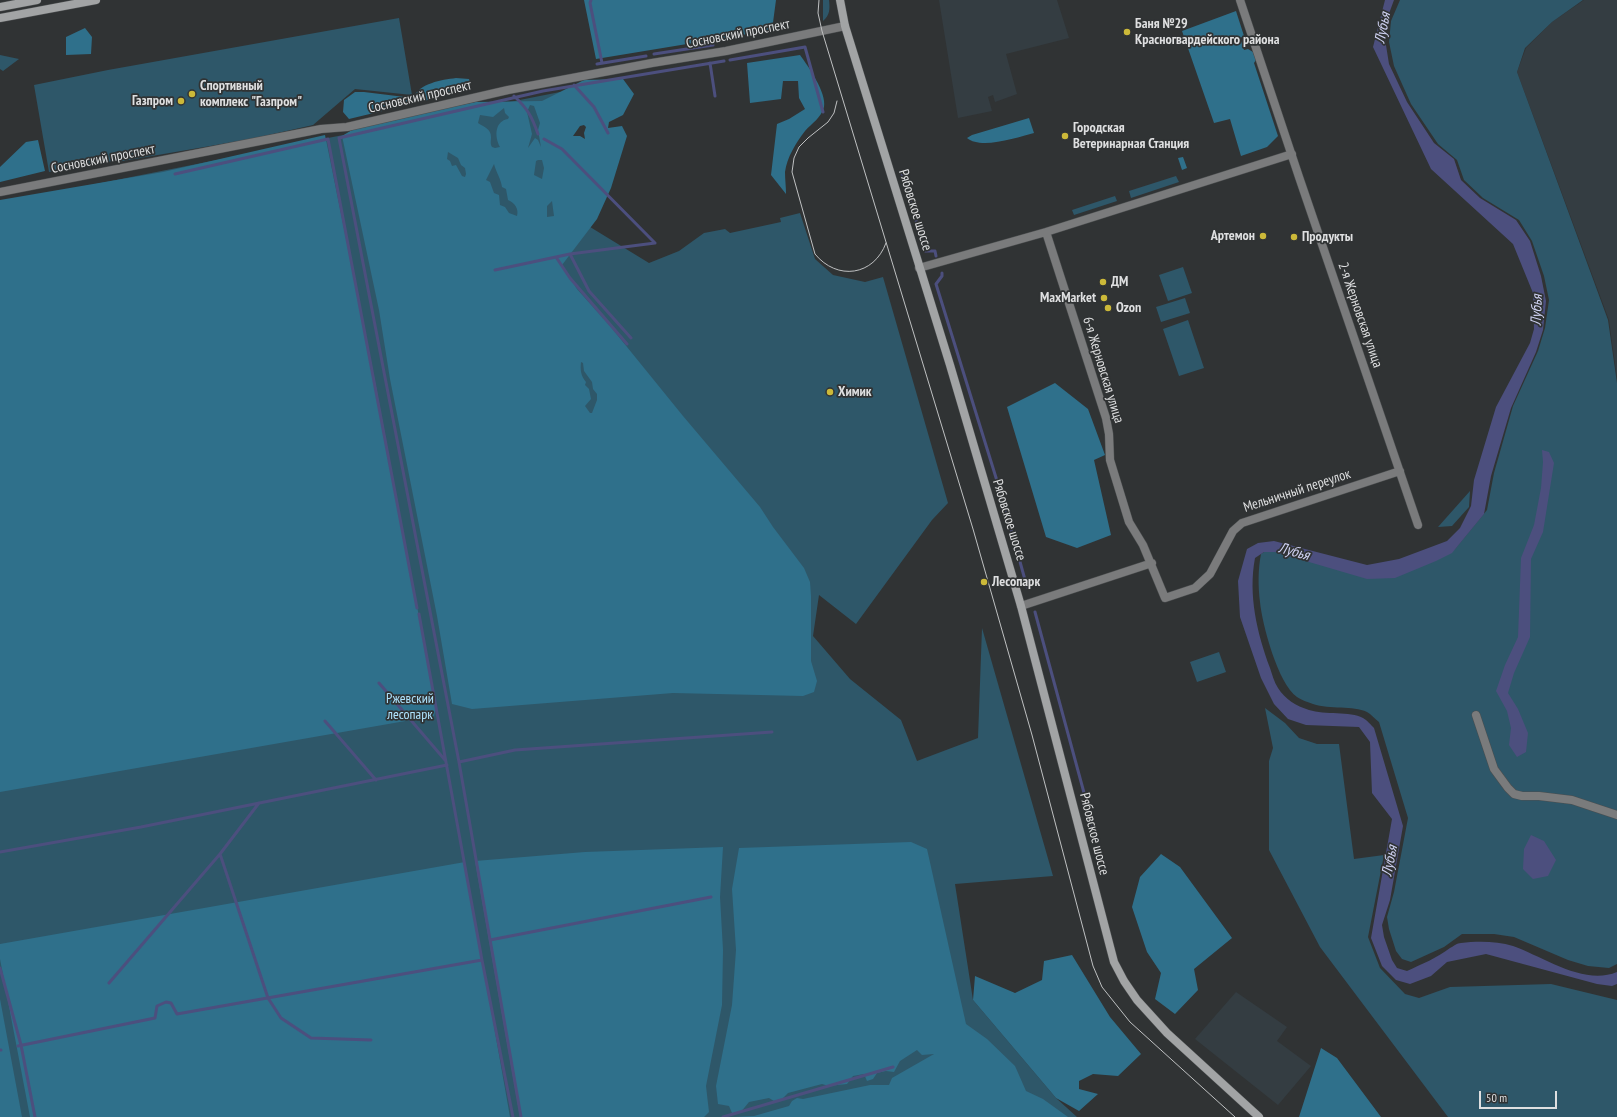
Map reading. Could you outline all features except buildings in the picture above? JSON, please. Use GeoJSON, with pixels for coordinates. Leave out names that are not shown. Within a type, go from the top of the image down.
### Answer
{"type":"FeatureCollection","features":[{"type":"Feature","properties":{"kind":"main road"},"geometry":{"type":"LineString","coordinates":[[0,7],[37,0]]}},
{"type":"Feature","properties":{"kind":"main road"},"geometry":{"type":"LineString","coordinates":[[0,18],[96,0]]}},
{"type":"Feature","properties":{"kind":"main road","name":"Рябовское шоссе"},"geometry":{"type":"LineString","coordinates":[[840,0],[845,26],[950,365],[1021,606],[1114,962],[1124,981],[1137,1000],[1167,1033],[1259,1117]]}},
{"type":"Feature","properties":{"kind":"street","name":"2-я Жерновская улица"},"geometry":{"type":"LineString","coordinates":[[1240,0],[1418,525]]}},
{"type":"Feature","properties":{"kind":"street","name":"Сосновский проспект"},"geometry":{"type":"LineString","coordinates":[[0,192],[321,129],[347,127],[508,90],[652,63],[726,51],[845,26]]}},
{"type":"Feature","properties":{"kind":"street"},"geometry":{"type":"LineString","coordinates":[[919,268],[1046,232],[1292,154]]}},
{"type":"Feature","properties":{"kind":"street","name":"6-я Жерновская улица"},"geometry":{"type":"LineString","coordinates":[[1046,232],[1106,418],[1109,434],[1110,460],[1129,522],[1152,563],[1165,598]]}},
{"type":"Feature","properties":{"kind":"street","name":"Мельничный переулок"},"geometry":{"type":"LineString","coordinates":[[1165,598],[1195,588],[1210,574],[1233,531],[1242,523],[1400,471]]}},
{"type":"Feature","properties":{"kind":"street"},"geometry":{"type":"LineString","coordinates":[[1021,606],[1152,563]]}},
{"type":"Feature","properties":{"kind":"street"},"geometry":{"type":"LineString","coordinates":[[1476,714],[1494,769],[1514,794],[1572,800],[1617,814]]}},
{"type":"Feature","properties":{"kind":"shaded area"},"geometry":{"type":"Polygon","coordinates":[[[939,0],[1057,0],[1069,38],[1006,54],[1017,94],[995,102],[993,95],[988,97],[992,111],[958,118],[939,0]]]}},
{"type":"Feature","properties":{"kind":"shaded area"},"geometry":{"type":"Polygon","coordinates":[[[1584,0],[1617,0],[1617,379],[1609,320],[1517,72],[1526,48],[1552,22],[1584,0]]]}},
{"type":"Feature","properties":{"kind":"shaded area"},"geometry":{"type":"Polygon","coordinates":[[[1236,992],[1287,1027],[1277,1041],[1311,1066],[1278,1105],[1195,1039],[1236,992]]]}},
{"type":"Feature","properties":{"kind":"green space"},"geometry":{"type":"Polygon","coordinates":[[[584,0],[776,0],[772,30],[596,59],[584,0]]]}},
{"type":"Feature","properties":{"kind":"green space"},"geometry":{"type":"Polygon","coordinates":[[[823,0],[829,0],[829,12],[823,21],[823,0]]]}},
{"type":"Feature","properties":{"kind":"green space"},"geometry":{"type":"Polygon","coordinates":[[[1400,0],[1583,0],[1552,22],[1525,48],[1517,72],[1608,320],[1617,383],[1617,964],[1609,968],[1588,966],[1568,960],[1514,937],[1494,934],[1462,934],[1444,947],[1411,962],[1402,959],[1396,951],[1387,917],[1394,892],[1408,818],[1379,722],[1368,713],[1361,710],[1320,706],[1297,697],[1283,680],[1277,667],[1261,612],[1259,596],[1259,566],[1261,554],[1270,548],[1371,575],[1440,557],[1455,549],[1487,510],[1494,473],[1513,406],[1538,351],[1545,328],[1549,300],[1544,276],[1532,241],[1519,220],[1483,198],[1464,180],[1457,160],[1438,144],[1411,104],[1394,66],[1389,42],[1391,21],[1400,0]]]}},
{"type":"Feature","properties":{"kind":"green space"},"geometry":{"type":"Polygon","coordinates":[[[1236,11],[1244,36],[1240,38],[1244,50],[1248,49],[1253,52],[1256,60],[1254,63],[1278,136],[1267,147],[1241,156],[1230,119],[1214,123],[1182,31],[1236,11]]]}},
{"type":"Feature","properties":{"kind":"green space","name":"Cпортивный комплекс \"Газпром\""},"geometry":{"type":"Polygon","coordinates":[[[399,18],[412,95],[355,89],[313,125],[251,139],[49,172],[34,85],[108,70],[399,18]]]}},
{"type":"Feature","properties":{"kind":"green space"},"geometry":{"type":"Polygon","coordinates":[[[85,28],[92,37],[91,54],[66,55],[66,37],[85,28]]]}},
{"type":"Feature","properties":{"kind":"green space"},"geometry":{"type":"Polygon","coordinates":[[[0,55],[19,59],[3,71],[0,69],[0,55]]]}},
{"type":"Feature","properties":{"kind":"green space"},"geometry":{"type":"Polygon","coordinates":[[[800,55],[820,87],[823,95],[824,107],[819,117],[805,131],[795,145],[790,156],[785,172],[786,194],[771,175],[777,124],[789,119],[805,109],[799,98],[798,81],[783,81],[781,99],[750,103],[747,63],[800,55]]]}},
{"type":"Feature","properties":{"kind":"green space"},"geometry":{"type":"Polygon","coordinates":[[[456,78],[469,79],[471,86],[461,92],[349,119],[343,112],[344,100],[355,92],[413,98],[421,89],[432,83],[456,78]]]}},
{"type":"Feature","properties":{"kind":"green space"},"geometry":{"type":"Polygon","coordinates":[[[623,79],[634,94],[623,115],[609,122],[608,128],[622,126],[627,136],[611,188],[597,219],[562,265],[577,289],[610,326],[683,416],[760,507],[804,568],[810,582],[811,661],[817,681],[814,692],[803,696],[673,693],[472,709],[452,704],[437,616],[390,379],[379,310],[342,136],[357,127],[475,102],[542,101],[584,80],[623,79]],[[530,105],[527,112],[532,134],[528,148],[535,138],[538,140],[541,147],[538,130],[540,123],[534,106],[530,105]],[[504,108],[493,117],[480,115],[478,123],[487,128],[490,132],[492,147],[500,147],[496,134],[498,126],[509,117],[505,113],[504,108]],[[584,125],[580,126],[573,136],[580,136],[585,139],[584,133],[586,127],[584,125]],[[448,152],[447,159],[450,161],[452,166],[456,165],[462,176],[465,177],[465,168],[461,165],[458,158],[448,152]],[[542,160],[536,161],[534,175],[542,179],[544,168],[542,160]],[[494,164],[486,180],[490,182],[494,193],[499,195],[500,205],[505,207],[509,213],[517,216],[517,209],[513,203],[508,200],[506,189],[502,187],[494,164]],[[552,201],[547,206],[547,217],[554,216],[552,201]],[[581,362],[582,375],[586,382],[585,385],[589,389],[591,399],[585,406],[590,413],[592,413],[597,400],[597,394],[593,389],[592,382],[584,371],[583,363],[581,362]]]}},
{"type":"Feature","properties":{"kind":"green space","name":"Ржевский лесопарк"},"geometry":{"type":"Polygon","coordinates":[[[560,92],[577,219],[649,263],[679,251],[704,233],[725,229],[730,233],[781,222],[780,218],[800,213],[815,259],[833,275],[865,282],[883,277],[948,503],[932,520],[856,624],[819,595],[813,636],[850,679],[901,720],[917,761],[978,738],[982,628],[1053,876],[955,884],[973,1000],[1056,1098],[1077,1117],[0,1117],[0,203],[560,92]]]}},
{"type":"Feature","properties":{"kind":"green space"},"geometry":{"type":"Polygon","coordinates":[[[1029,118],[1034,133],[1009,140],[990,143],[981,143],[967,138],[972,135],[1029,118]]]}},
{"type":"Feature","properties":{"kind":"green space"},"geometry":{"type":"Polygon","coordinates":[[[325,135],[375,381],[436,708],[434,716],[0,792],[0,200],[163,172],[325,135]]]}},
{"type":"Feature","properties":{"kind":"green space"},"geometry":{"type":"Polygon","coordinates":[[[38,140],[45,171],[0,182],[0,167],[26,142],[38,140]]]}},
{"type":"Feature","properties":{"kind":"green space"},"geometry":{"type":"Polygon","coordinates":[[[1183,157],[1187,168],[1182,170],[1178,158],[1183,157]]]}},
{"type":"Feature","properties":{"kind":"green space"},"geometry":{"type":"Polygon","coordinates":[[[1176,176],[1179,182],[1131,198],[1129,191],[1176,176]]]}},
{"type":"Feature","properties":{"kind":"green space"},"geometry":{"type":"Polygon","coordinates":[[[1115,196],[1117,201],[1074,215],[1072,210],[1115,196]]]}},
{"type":"Feature","properties":{"kind":"green space"},"geometry":{"type":"Polygon","coordinates":[[[1183,267],[1192,293],[1168,301],[1159,275],[1183,267]]]}},
{"type":"Feature","properties":{"kind":"green space"},"geometry":{"type":"Polygon","coordinates":[[[1185,298],[1190,313],[1161,322],[1156,307],[1185,298]]]}},
{"type":"Feature","properties":{"kind":"green space"},"geometry":{"type":"Polygon","coordinates":[[[1188,320],[1204,368],[1179,376],[1163,329],[1188,320]]]}},
{"type":"Feature","properties":{"kind":"green space"},"geometry":{"type":"Polygon","coordinates":[[[1055,383],[1088,409],[1105,455],[1094,460],[1111,535],[1077,548],[1046,537],[1007,407],[1055,383]]]}},
{"type":"Feature","properties":{"kind":"green space"},"geometry":{"type":"Polygon","coordinates":[[[1470,491],[1469,507],[1452,526],[1438,527],[1470,491]]]}},
{"type":"Feature","properties":{"kind":"green space"},"geometry":{"type":"Polygon","coordinates":[[[1219,652],[1226,672],[1197,682],[1190,662],[1219,652]]]}},
{"type":"Feature","properties":{"kind":"green space"},"geometry":{"type":"Polygon","coordinates":[[[1265,708],[1285,723],[1299,738],[1317,744],[1339,744],[1354,859],[1384,855],[1368,937],[1380,968],[1405,994],[1419,998],[1450,987],[1551,984],[1617,1000],[1617,1117],[1448,1117],[1320,947],[1269,850],[1269,761],[1273,748],[1265,708]]]}},
{"type":"Feature","properties":{"kind":"green space"},"geometry":{"type":"Polygon","coordinates":[[[911,842],[927,849],[966,1024],[987,1039],[1015,1066],[1026,1091],[1043,1099],[1068,1117],[734,1117],[754,1116],[789,1106],[792,1101],[797,1098],[803,1099],[870,1085],[889,1085],[892,1078],[934,1054],[922,1055],[917,1050],[900,1061],[894,1072],[886,1071],[877,1073],[873,1079],[867,1081],[864,1074],[853,1076],[847,1084],[829,1086],[822,1084],[788,1093],[782,1099],[774,1101],[769,1098],[749,1102],[740,1113],[732,1113],[729,1106],[718,1104],[716,1086],[732,1005],[736,950],[732,889],[739,848],[911,842]]]}},
{"type":"Feature","properties":{"kind":"green space"},"geometry":{"type":"Polygon","coordinates":[[[723,847],[720,897],[723,950],[722,1005],[706,1086],[709,1112],[704,1117],[520,1117],[475,861],[585,852],[723,847]]]}},
{"type":"Feature","properties":{"kind":"green space"},"geometry":{"type":"Polygon","coordinates":[[[1161,854],[1180,867],[1232,938],[1194,969],[1198,990],[1175,1014],[1155,999],[1161,973],[1147,952],[1132,907],[1140,877],[1161,854]]]}},
{"type":"Feature","properties":{"kind":"green space"},"geometry":{"type":"Polygon","coordinates":[[[465,862],[510,1117],[30,1117],[0,959],[0,944],[465,862]]]}},
{"type":"Feature","properties":{"kind":"green space"},"geometry":{"type":"Polygon","coordinates":[[[1072,955],[1110,1017],[1141,1054],[1118,1076],[1093,1074],[1079,1081],[1079,1089],[1098,1094],[1079,1111],[1056,1098],[973,1000],[975,976],[1015,993],[1042,980],[1044,961],[1072,955]]]}},
{"type":"Feature","properties":{"kind":"green space"},"geometry":{"type":"Polygon","coordinates":[[[0,999],[22,1117],[0,1117],[0,999]]]}},
{"type":"Feature","properties":{"kind":"green space"},"geometry":{"type":"Polygon","coordinates":[[[1321,1048],[1337,1058],[1381,1117],[1299,1117],[1321,1048]]]}},
{"type":"Feature","properties":{"kind":"water","name":"Лубья"},"geometry":{"type":"Polygon","coordinates":[[[1385,0],[1394,0],[1387,19],[1385,39],[1389,64],[1407,102],[1434,143],[1454,159],[1461,180],[1480,198],[1516,220],[1530,241],[1541,276],[1546,301],[1543,330],[1536,352],[1511,408],[1491,476],[1484,514],[1452,553],[1395,578],[1367,579],[1275,552],[1264,552],[1255,558],[1253,572],[1253,600],[1258,628],[1274,681],[1287,699],[1309,710],[1358,716],[1367,721],[1374,728],[1403,826],[1390,900],[1382,925],[1384,937],[1392,960],[1397,968],[1407,971],[1435,958],[1458,944],[1494,942],[1513,946],[1578,973],[1604,975],[1617,972],[1617,984],[1612,986],[1597,984],[1486,954],[1447,962],[1431,976],[1410,984],[1396,980],[1382,966],[1371,938],[1392,819],[1372,793],[1370,742],[1359,727],[1306,725],[1288,719],[1274,704],[1261,678],[1240,617],[1238,581],[1247,549],[1258,543],[1274,541],[1367,565],[1399,559],[1447,541],[1460,528],[1471,506],[1474,480],[1496,407],[1530,343],[1534,329],[1533,293],[1513,244],[1431,169],[1373,47],[1385,0]]]}},
{"type":"Feature","properties":{"kind":"water"},"geometry":{"type":"Polygon","coordinates":[[[1542,450],[1549,452],[1554,463],[1543,532],[1531,559],[1530,637],[1514,673],[1508,693],[1518,709],[1528,733],[1526,752],[1517,757],[1509,745],[1511,728],[1507,711],[1496,691],[1505,665],[1518,637],[1521,558],[1534,525],[1541,488],[1543,462],[1542,450]]]}},
{"type":"Feature","properties":{"kind":"water"},"geometry":{"type":"Polygon","coordinates":[[[1531,835],[1544,841],[1556,860],[1548,876],[1533,879],[1523,869],[1524,849],[1531,835]]]}},
{"type":"Feature","properties":{"kind":"waterway"},"geometry":{"type":"LineString","coordinates":[[591,0],[590,3],[602,63]]}},
{"type":"Feature","properties":{"kind":"waterway"},"geometry":{"type":"LineString","coordinates":[[654,54],[713,45]]}},
{"type":"Feature","properties":{"kind":"waterway"},"geometry":{"type":"LineString","coordinates":[[730,60],[805,47],[823,112]]}},
{"type":"Feature","properties":{"kind":"waterway"},"geometry":{"type":"LineString","coordinates":[[597,64],[646,56]]}},
{"type":"Feature","properties":{"kind":"waterway"},"geometry":{"type":"LineString","coordinates":[[521,1117],[459,762],[339,138],[543,91],[724,61]]}},
{"type":"Feature","properties":{"kind":"waterway"},"geometry":{"type":"LineString","coordinates":[[710,63],[715,96]]}},
{"type":"Feature","properties":{"kind":"waterway"},"geometry":{"type":"LineString","coordinates":[[574,85],[594,107],[608,133]]}},
{"type":"Feature","properties":{"kind":"waterway"},"geometry":{"type":"LineString","coordinates":[[514,96],[529,114],[538,134]]}},
{"type":"Feature","properties":{"kind":"waterway"},"geometry":{"type":"LineString","coordinates":[[175,174],[328,139],[417,608]]}},
{"type":"Feature","properties":{"kind":"waterway"},"geometry":{"type":"LineString","coordinates":[[544,139],[562,149],[655,243]]}},
{"type":"Feature","properties":{"kind":"waterway"},"geometry":{"type":"LineString","coordinates":[[902,173],[925,251],[935,251],[936,256]]}},
{"type":"Feature","properties":{"kind":"waterway"},"geometry":{"type":"LineString","coordinates":[[495,270],[570,254],[655,243]]}},
{"type":"Feature","properties":{"kind":"waterway"},"geometry":{"type":"LineString","coordinates":[[570,254],[589,291],[631,338]]}},
{"type":"Feature","properties":{"kind":"waterway"},"geometry":{"type":"LineString","coordinates":[[556,257],[570,278],[627,344]]}},
{"type":"Feature","properties":{"kind":"waterway"},"geometry":{"type":"LineString","coordinates":[[942,273],[942,276],[936,284],[1002,497],[1027,587]]}},
{"type":"Feature","properties":{"kind":"waterway"},"geometry":{"type":"LineString","coordinates":[[1035,612],[1093,826]]}},
{"type":"Feature","properties":{"kind":"waterway"},"geometry":{"type":"LineString","coordinates":[[419,614],[482,960],[513,1117]]}},
{"type":"Feature","properties":{"kind":"waterway"},"geometry":{"type":"LineString","coordinates":[[379,683],[445,760]]}},
{"type":"Feature","properties":{"kind":"waterway"},"geometry":{"type":"LineString","coordinates":[[325,721],[376,780]]}},
{"type":"Feature","properties":{"kind":"waterway"},"geometry":{"type":"LineString","coordinates":[[459,762],[515,750],[772,732]]}},
{"type":"Feature","properties":{"kind":"waterway"},"geometry":{"type":"LineString","coordinates":[[0,852],[141,827],[447,765]]}},
{"type":"Feature","properties":{"kind":"waterway"},"geometry":{"type":"LineString","coordinates":[[259,803],[220,854],[268,998],[281,1018],[311,1038],[371,1040]]}},
{"type":"Feature","properties":{"kind":"waterway"},"geometry":{"type":"LineString","coordinates":[[109,983],[220,854]]}},
{"type":"Feature","properties":{"kind":"waterway"},"geometry":{"type":"LineString","coordinates":[[490,940],[711,897]]}},
{"type":"Feature","properties":{"kind":"waterway"},"geometry":{"type":"LineString","coordinates":[[18,1046],[155,1018],[157,1006],[166,1002],[171,1003],[177,1014],[482,960]]}},
{"type":"Feature","properties":{"kind":"waterway"},"geometry":{"type":"LineString","coordinates":[[0,968],[21,1045],[35,1117]]}},
{"type":"Feature","properties":{"kind":"waterway"},"geometry":{"type":"LineString","coordinates":[[723,1117],[893,1067]]}},
{"type":"Feature","properties":{"kind":"tram line"},"geometry":{"type":"LineString","coordinates":[[819,0],[818,13],[822,31],[973,529],[1032,735],[1093,966],[1102,987],[1130,1022],[1235,1117]]}},
{"type":"Feature","properties":{"kind":"tram line"},"geometry":{"type":"LineString","coordinates":[[837,101],[834,113],[828,122],[799,147],[794,158],[792,172],[815,254],[824,263],[834,268],[844,271],[854,271],[864,268],[873,262],[880,254],[886,243]]}},
{"type":"Feature","properties":{"kind":"place","name":"Баня №29 Красногвардейского района"},"geometry":{"type":"Point","coordinates":[1127,32]}},
{"type":"Feature","properties":{"kind":"place","name":"Cпортивный комплекс \"Газпром\""},"geometry":{"type":"Point","coordinates":[192,94]}},
{"type":"Feature","properties":{"kind":"place","name":"Газпром"},"geometry":{"type":"Point","coordinates":[181,101]}},
{"type":"Feature","properties":{"kind":"place","name":"Городская Ветеринарная Станция"},"geometry":{"type":"Point","coordinates":[1065,136]}},
{"type":"Feature","properties":{"kind":"place","name":"Артемон"},"geometry":{"type":"Point","coordinates":[1263,236]}},
{"type":"Feature","properties":{"kind":"place","name":"Продукты"},"geometry":{"type":"Point","coordinates":[1294,237]}},
{"type":"Feature","properties":{"kind":"place","name":"ДМ"},"geometry":{"type":"Point","coordinates":[1103,282]}},
{"type":"Feature","properties":{"kind":"place","name":"MaxMarket"},"geometry":{"type":"Point","coordinates":[1104,298]}},
{"type":"Feature","properties":{"kind":"place","name":"Ozon"},"geometry":{"type":"Point","coordinates":[1108,308]}},
{"type":"Feature","properties":{"kind":"place","name":"Химик"},"geometry":{"type":"Point","coordinates":[830,392]}},
{"type":"Feature","properties":{"kind":"place","name":"Лесопарк"},"geometry":{"type":"Point","coordinates":[984,582]}}]}
